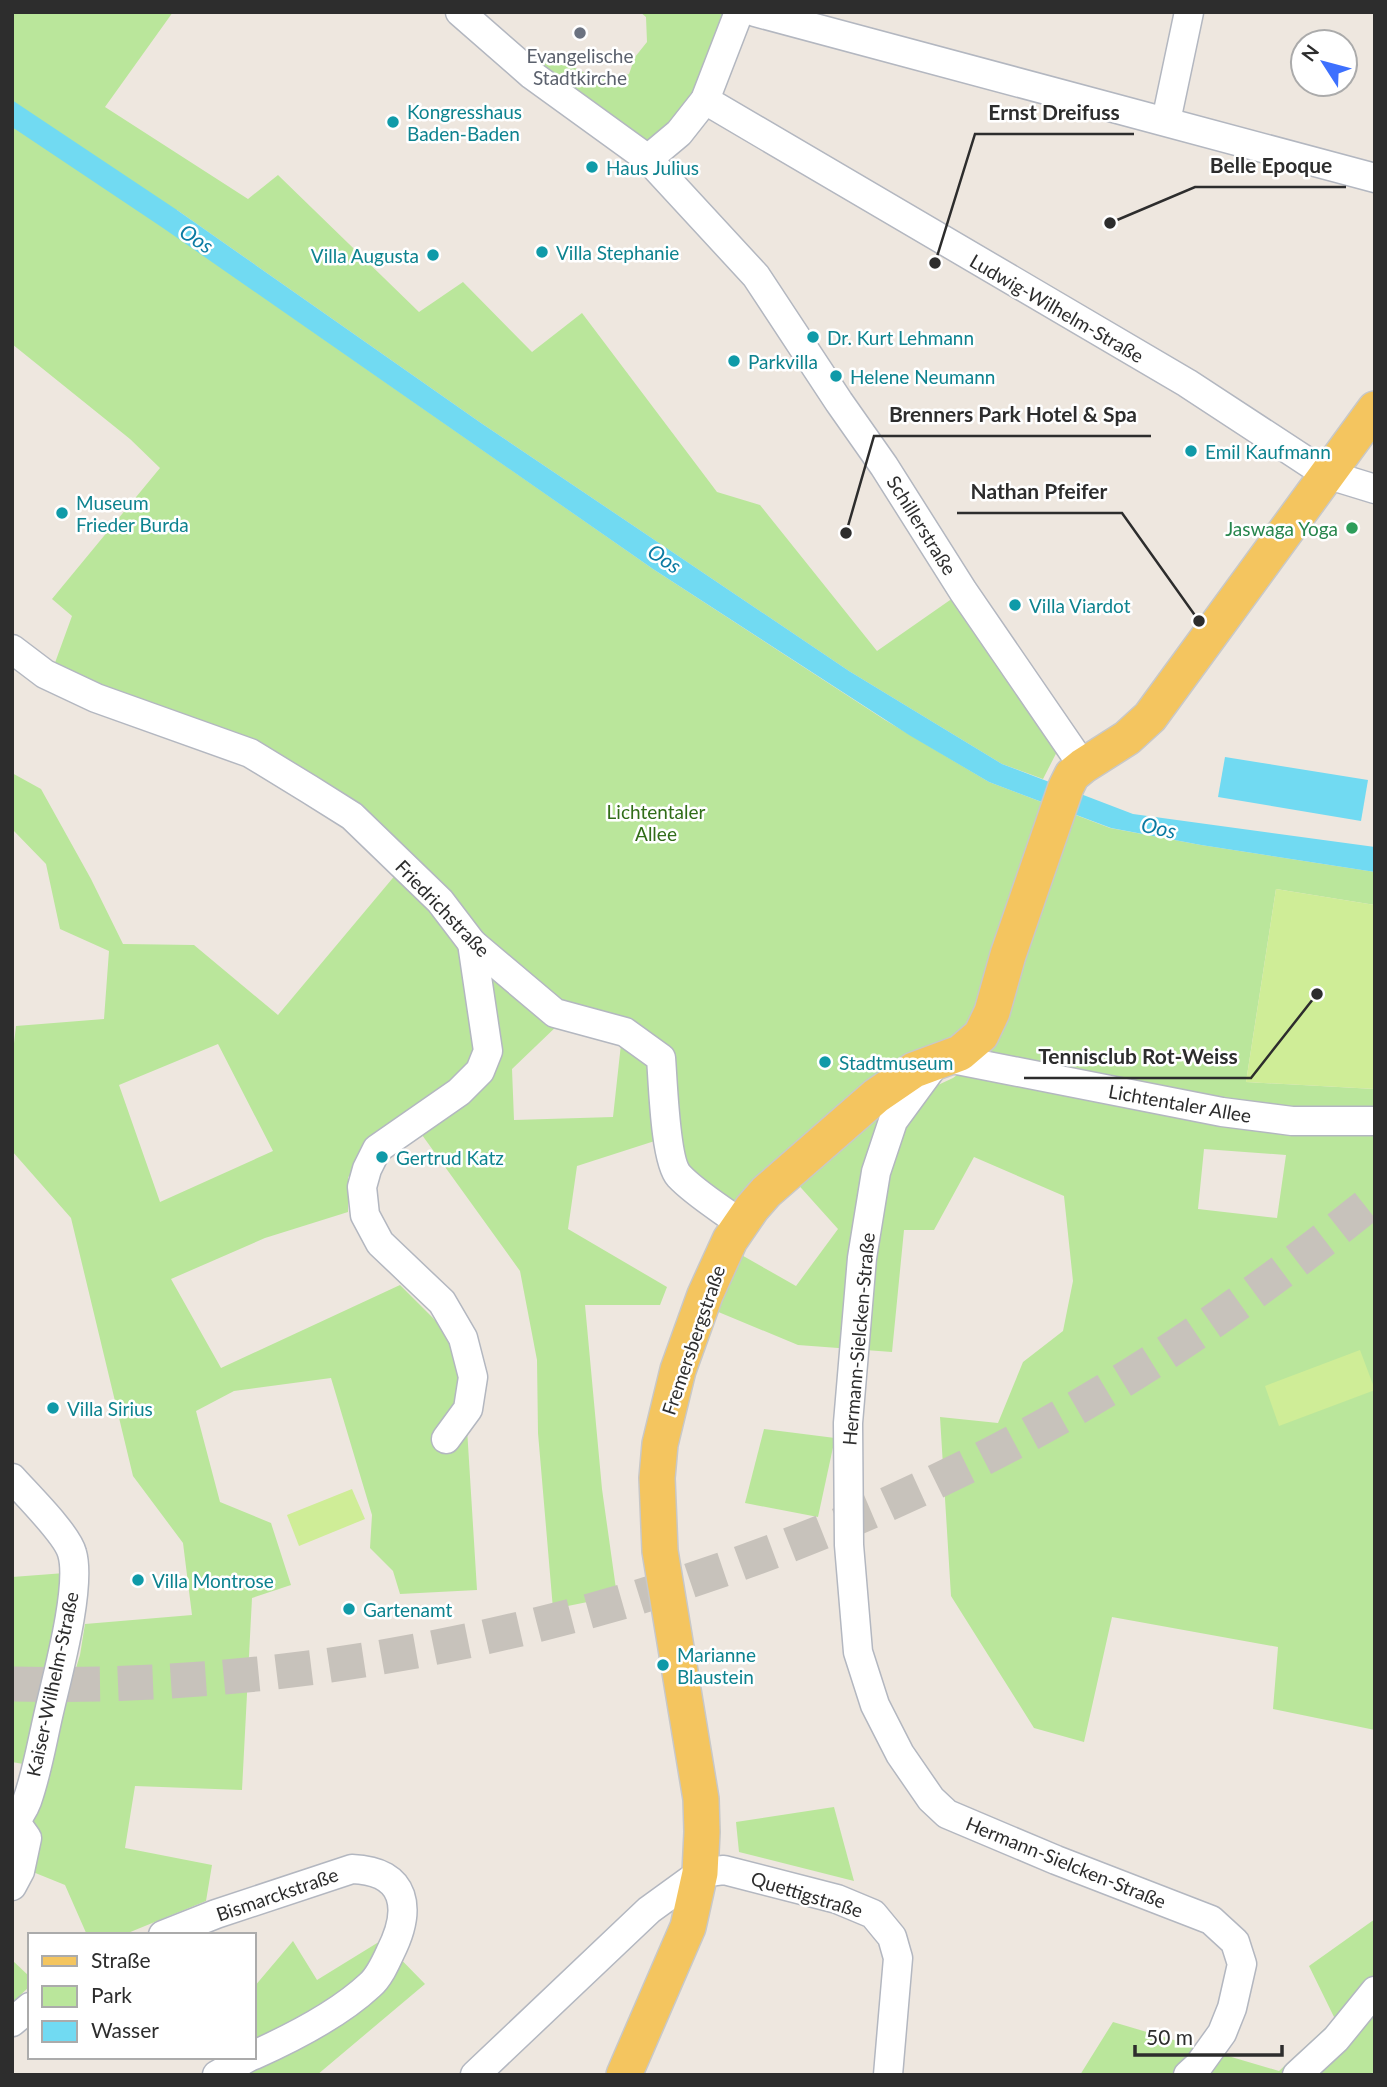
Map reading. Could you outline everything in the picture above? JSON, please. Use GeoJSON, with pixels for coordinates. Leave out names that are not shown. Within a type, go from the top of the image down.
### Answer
{"type":"FeatureCollection","features":[{"type":"Feature","properties":{"kind":"main road"},"geometry":{"type":"LineString","coordinates":[[1069,787],[1150,717],[1375,409]]}},
{"type":"Feature","properties":{"kind":"main road","name":"Fremersbergstraße"},"geometry":{"type":"LineString","coordinates":[[624,2075],[688,1927],[700,1873],[701,1799],[660,1551],[657,1478],[660,1444],[678,1370],[719,1261],[740,1223],[766,1192],[876,1096],[914,1070],[960,1053],[974,1043],[987,1025],[1069,787]]}},
{"type":"Feature","properties":{"kind":"street","name":"Schillerstraße"},"geometry":{"type":"LineString","coordinates":[[460,12],[531,75],[648,159],[756,276],[884,466],[963,591],[1069,787]]}},
{"type":"Feature","properties":{"kind":"street"},"geometry":{"type":"LineString","coordinates":[[648,159],[679,133],[705,100],[739,12]]}},
{"type":"Feature","properties":{"kind":"street"},"geometry":{"type":"LineString","coordinates":[[755,12],[1375,178]]}},
{"type":"Feature","properties":{"kind":"street"},"geometry":{"type":"LineString","coordinates":[[1166,121],[1189,12]]}},
{"type":"Feature","properties":{"kind":"street","name":"Ludwig-Wilhelm-Straße"},"geometry":{"type":"LineString","coordinates":[[705,100],[1187,383],[1326,474],[1375,489]]}},
{"type":"Feature","properties":{"kind":"street","name":"Friedrichstraße"},"geometry":{"type":"LineString","coordinates":[[12,649],[45,674],[96,698],[250,754],[309,789],[352,817],[440,901],[472,943],[555,1013],[625,1032],[661,1058],[665,1125],[677,1174],[740,1223]]}},
{"type":"Feature","properties":{"kind":"street"},"geometry":{"type":"LineString","coordinates":[[446,1439],[468,1409],[473,1377],[463,1338],[442,1302],[380,1242],[365,1215],[362,1187],[377,1149],[459,1092],[480,1071],[488,1051],[472,943]]}},
{"type":"Feature","properties":{"kind":"street","name":"Lichtentaler Allee"},"geometry":{"type":"LineString","coordinates":[[942,1060],[1222,1112],[1292,1121],[1375,1121]]}},
{"type":"Feature","properties":{"kind":"street","name":"Hermann-Sielcken-Straße"},"geometry":{"type":"LineString","coordinates":[[942,1060],[893,1121],[876,1172],[862,1258],[848,1423],[849,1545],[858,1652],[875,1705],[900,1754],[931,1799],[947,1814],[1056,1860],[1212,1920],[1235,1942],[1242,1964],[1231,2008],[1222,2033],[1199,2065],[1188,2075]]}},
{"type":"Feature","properties":{"kind":"street","name":"Kaiser-Wilhelm-Straße"},"geometry":{"type":"LineString","coordinates":[[12,1478],[60,1533],[71,1549],[74,1560],[71,1605],[38,1758],[26,1804],[14,1822]]}},
{"type":"Feature","properties":{"kind":"street"},"geometry":{"type":"LineString","coordinates":[[12,1886],[20,1871],[27,1838],[14,1822]]}},
{"type":"Feature","properties":{"kind":"street","name":"Bismarckstraße"},"geometry":{"type":"LineString","coordinates":[[168,1933],[216,1914],[352,1869],[370,1870],[386,1878],[398,1889],[403,1905],[403,1920],[395,1943],[372,1984],[347,2003],[287,2040],[256,2054]]}},
{"type":"Feature","properties":{"kind":"street","name":"Quettigstraße"},"geometry":{"type":"LineString","coordinates":[[700,1873],[724,1870],[837,1899],[873,1914],[892,1937],[898,1958],[888,2075]]}},
{"type":"Feature","properties":{"kind":"street"},"geometry":{"type":"LineString","coordinates":[[475,2075],[613,1942],[649,1910],[700,1873]]}},
{"type":"Feature","properties":{"kind":"street"},"geometry":{"type":"LineString","coordinates":[[1297,2075],[1336,2039],[1375,1991]]}},
{"type":"Feature","properties":{"kind":"street"},"geometry":{"type":"LineString","coordinates":[[12,2022],[28,2009]]}},
{"type":"Feature","properties":{"kind":"street"},"geometry":{"type":"LineString","coordinates":[[217,2075],[245,2059]]}},
{"type":"Feature","properties":{"kind":"green space","name":"Lichtentaler Allee"},"geometry":{"type":"Polygon","coordinates":[[[12,12],[173,12],[105,107],[248,199],[278,175],[419,312],[463,282],[532,352],[582,313],[717,492],[760,505],[877,651],[963,591],[1064,738],[1043,779],[1002,764],[849,671],[481,423],[177,210],[163,227],[653,569],[885,720],[989,782],[1110,828],[1375,872],[1375,905],[1276,889],[1246,1082],[1375,1089],[1375,1730],[1273,1709],[1278,1647],[1112,1617],[1084,1742],[1034,1728],[951,1596],[940,1417],[998,1423],[1023,1362],[1063,1331],[1073,1281],[1064,1196],[974,1157],[934,1230],[904,1230],[892,1352],[798,1345],[716,1311],[738,1253],[796,1286],[838,1229],[794,1180],[876,1104],[887,1124],[861,1226],[880,1228],[884,1174],[900,1127],[925,1091],[953,1078],[972,1064],[946,1059],[913,1070],[896,1081],[863,1106],[789,1172],[740,1223],[700,1195],[674,1168],[668,1138],[661,1058],[625,1032],[555,1013],[472,943],[440,901],[352,817],[250,753],[111,703],[52,671],[72,616],[52,599],[160,468],[130,439],[12,344],[12,12]],[[1204,1149],[1198,1209],[1277,1218],[1286,1155],[1204,1149]]]}},
{"type":"Feature","properties":{"kind":"green space"},"geometry":{"type":"Polygon","coordinates":[[[640,12],[739,12],[705,100],[648,159],[532,75],[549,52],[587,74],[617,77],[629,74],[635,57],[647,42],[646,17],[640,12]]]}},
{"type":"Feature","properties":{"kind":"green space"},"geometry":{"type":"Polygon","coordinates":[[[12,773],[41,789],[91,879],[123,944],[194,945],[278,1015],[397,873],[560,1023],[512,1069],[514,1120],[613,1117],[622,1035],[658,1059],[664,1138],[577,1166],[568,1229],[667,1287],[660,1305],[585,1305],[602,1489],[617,1596],[553,1609],[538,1433],[537,1360],[520,1271],[417,1128],[348,1177],[348,1212],[265,1238],[171,1279],[221,1368],[400,1285],[448,1333],[464,1380],[477,1590],[400,1594],[393,1571],[370,1548],[372,1515],[331,1378],[234,1391],[196,1411],[220,1502],[271,1523],[291,1585],[252,1598],[242,1790],[135,1786],[125,1848],[212,1865],[206,1901],[128,1933],[86,1933],[65,1885],[28,1870],[30,1818],[80,1655],[85,1624],[192,1615],[183,1543],[133,1476],[71,1218],[12,1151],[12,1061],[16,1026],[104,1019],[109,951],[60,929],[46,864],[12,829],[12,773]],[[218,1044],[119,1085],[160,1202],[273,1151],[218,1044]]]}},
{"type":"Feature","properties":{"kind":"green space"},"geometry":{"type":"Polygon","coordinates":[[[1276,889],[1375,905],[1375,1089],[1246,1082],[1276,889]]]}},
{"type":"Feature","properties":{"kind":"green space"},"geometry":{"type":"Polygon","coordinates":[[[1360,1350],[1375,1390],[1279,1426],[1265,1386],[1360,1350]]]}},
{"type":"Feature","properties":{"kind":"green space"},"geometry":{"type":"Polygon","coordinates":[[[764,1429],[835,1438],[818,1517],[745,1503],[764,1429]]]}},
{"type":"Feature","properties":{"kind":"green space"},"geometry":{"type":"Polygon","coordinates":[[[352,1489],[365,1519],[299,1546],[287,1515],[352,1489]]]}},
{"type":"Feature","properties":{"kind":"green space"},"geometry":{"type":"Polygon","coordinates":[[[65,1573],[29,1765],[12,1762],[12,1577],[65,1573]]]}},
{"type":"Feature","properties":{"kind":"green space"},"geometry":{"type":"Polygon","coordinates":[[[834,1807],[854,1881],[739,1852],[736,1822],[834,1807]]]}},
{"type":"Feature","properties":{"kind":"green space"},"geometry":{"type":"Polygon","coordinates":[[[1375,1919],[1375,2075],[1080,2075],[1113,2022],[1279,2071],[1335,2019],[1309,1966],[1375,1919]]]}},
{"type":"Feature","properties":{"kind":"green space"},"geometry":{"type":"Polygon","coordinates":[[[382,1940],[425,1984],[317,2075],[244,2075],[253,2059],[256,2059],[256,1985],[293,1941],[317,1980],[382,1940]]]}},
{"type":"Feature","properties":{"kind":"green space"},"geometry":{"type":"Polygon","coordinates":[[[12,1960],[28,1975],[28,1988],[12,2003],[12,1960]]]}},
{"type":"Feature","properties":{"kind":"water","name":"Oos"},"geometry":{"type":"Polygon","coordinates":[[[12,100],[177,210],[481,423],[849,671],[1002,764],[1133,814],[1375,847],[1375,872],[1111,828],[989,782],[909,735],[653,569],[163,228],[12,127],[12,100]]]}},
{"type":"Feature","properties":{"kind":"water"},"geometry":{"type":"Polygon","coordinates":[[[1225,757],[1368,780],[1361,821],[1218,797],[1225,757]]]}},
{"type":"Feature","properties":{"kind":"tunnel"},"geometry":{"type":"LineString","coordinates":[[12,1684],[158,1682],[304,1669],[449,1645],[592,1610],[732,1566],[869,1512],[1001,1449],[1128,1377],[1254,1292],[1375,1199]]}},
{"type":"Feature","properties":{"kind":"place","name":"Evangelische Stadtkirche"},"geometry":{"type":"Point","coordinates":[580,33]}},
{"type":"Feature","properties":{"kind":"place","name":"Kongresshaus Baden-Baden"},"geometry":{"type":"Point","coordinates":[393,122]}},
{"type":"Feature","properties":{"kind":"place","name":"Haus Julius"},"geometry":{"type":"Point","coordinates":[592,167]}},
{"type":"Feature","properties":{"kind":"place","name":"Belle Epoque"},"geometry":{"type":"Point","coordinates":[1110,223]}},
{"type":"Feature","properties":{"kind":"place","name":"Villa Stephanie"},"geometry":{"type":"Point","coordinates":[542,252]}},
{"type":"Feature","properties":{"kind":"place","name":"Villa Augusta"},"geometry":{"type":"Point","coordinates":[433,255]}},
{"type":"Feature","properties":{"kind":"place","name":"Ernst Dreifuss"},"geometry":{"type":"Point","coordinates":[935,263]}},
{"type":"Feature","properties":{"kind":"place","name":"Dr. Kurt Lehmann"},"geometry":{"type":"Point","coordinates":[813,337]}},
{"type":"Feature","properties":{"kind":"place","name":"Parkvilla"},"geometry":{"type":"Point","coordinates":[734,361]}},
{"type":"Feature","properties":{"kind":"place","name":"Helene Neumann"},"geometry":{"type":"Point","coordinates":[836,376]}},
{"type":"Feature","properties":{"kind":"place","name":"Emil Kaufmann"},"geometry":{"type":"Point","coordinates":[1191,451]}},
{"type":"Feature","properties":{"kind":"place","name":"Museum Frieder Burda"},"geometry":{"type":"Point","coordinates":[62,513]}},
{"type":"Feature","properties":{"kind":"place","name":"Jaswaga Yoga"},"geometry":{"type":"Point","coordinates":[1352,528]}},
{"type":"Feature","properties":{"kind":"place","name":"Brenners Park Hotel & Spa"},"geometry":{"type":"Point","coordinates":[846,533]}},
{"type":"Feature","properties":{"kind":"place","name":"Villa Viardot"},"geometry":{"type":"Point","coordinates":[1015,605]}},
{"type":"Feature","properties":{"kind":"place","name":"Nathan Pfeifer"},"geometry":{"type":"Point","coordinates":[1199,621]}},
{"type":"Feature","properties":{"kind":"place","name":"Tennisclub Rot-Weiss"},"geometry":{"type":"Point","coordinates":[1317,994]}},
{"type":"Feature","properties":{"kind":"place","name":"Stadtmuseum"},"geometry":{"type":"Point","coordinates":[825,1062]}},
{"type":"Feature","properties":{"kind":"place","name":"Gertrud Katz"},"geometry":{"type":"Point","coordinates":[382,1157]}},
{"type":"Feature","properties":{"kind":"place","name":"Villa Sirius"},"geometry":{"type":"Point","coordinates":[53,1408]}},
{"type":"Feature","properties":{"kind":"place","name":"Villa Montrose"},"geometry":{"type":"Point","coordinates":[138,1580]}},
{"type":"Feature","properties":{"kind":"place","name":"Gartenamt"},"geometry":{"type":"Point","coordinates":[349,1609]}},
{"type":"Feature","properties":{"kind":"place","name":"Marianne Blaustein"},"geometry":{"type":"Point","coordinates":[663,1665]}}]}
